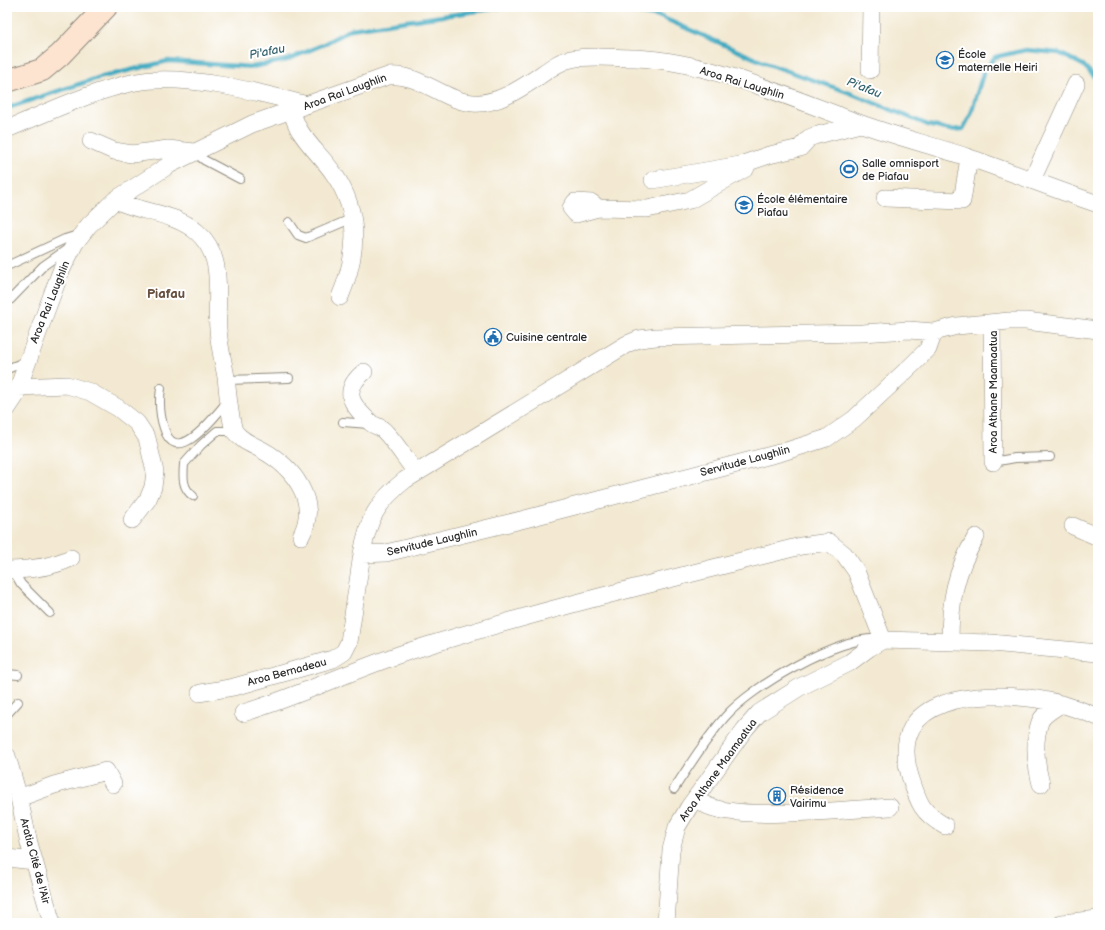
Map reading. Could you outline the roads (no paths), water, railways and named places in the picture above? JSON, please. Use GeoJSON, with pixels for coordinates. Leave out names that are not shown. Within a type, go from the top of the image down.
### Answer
{"type":"FeatureCollection","features":[{"type":"Feature","properties":{"kind":"main road"},"geometry":{"type":"LineString","coordinates":[[7,81],[42,70],[60,55],[106,7]]}},
{"type":"Feature","properties":{"kind":"street"},"geometry":{"type":"LineString","coordinates":[[870,70],[871,7]]}},
{"type":"Feature","properties":{"kind":"street","name":"Aroa Rai Laughlin"},"geometry":{"type":"LineString","coordinates":[[13,398],[62,271],[78,239],[115,200],[169,165],[252,124],[373,81],[398,75],[413,79],[457,99],[473,103],[488,102],[504,97],[528,84],[555,65],[571,59],[637,58],[667,62],[721,74],[860,124],[969,158],[1098,204]]}},
{"type":"Feature","properties":{"kind":"street"},"geometry":{"type":"LineString","coordinates":[[7,129],[96,93],[136,82],[166,79],[266,94],[299,108],[300,131],[335,175],[348,198],[354,218],[352,262],[340,297]]}},
{"type":"Feature","properties":{"kind":"street"},"geometry":{"type":"LineString","coordinates":[[1032,180],[1076,84]]}},
{"type":"Feature","properties":{"kind":"street"},"geometry":{"type":"LineString","coordinates":[[653,180],[740,165],[769,155],[800,148],[809,138],[814,136],[860,124]]}},
{"type":"Feature","properties":{"kind":"street"},"geometry":{"type":"LineString","coordinates":[[91,141],[114,151],[132,154],[168,149],[194,152]]}},
{"type":"Feature","properties":{"kind":"street"},"geometry":{"type":"LineString","coordinates":[[598,208],[647,209],[690,200],[769,155]]}},
{"type":"Feature","properties":{"kind":"street"},"geometry":{"type":"LineString","coordinates":[[885,198],[962,201],[969,158]]}},
{"type":"Feature","properties":{"kind":"street"},"geometry":{"type":"LineString","coordinates":[[115,200],[130,207],[156,213],[181,222],[196,231],[207,242],[214,255],[217,271],[218,329],[234,431],[245,441],[261,449],[276,460],[289,471],[301,486],[307,501],[308,516],[302,536]]}},
{"type":"Feature","properties":{"kind":"street"},"geometry":{"type":"LineString","coordinates":[[362,554],[365,537],[374,512],[386,495],[416,472],[627,344],[639,339],[656,337],[862,333],[909,330],[934,332],[957,326],[1026,321],[1098,330]]}},
{"type":"Feature","properties":{"kind":"street","name":"Aroa Athane Maamaatua"},"geometry":{"type":"LineString","coordinates":[[992,323],[993,462]]}},
{"type":"Feature","properties":{"kind":"street","name":"Servitude Laughlin"},"geometry":{"type":"LineString","coordinates":[[362,554],[386,553],[525,519],[783,452],[827,438],[854,419],[912,365],[928,349],[934,332]]}},
{"type":"Feature","properties":{"kind":"street"},"geometry":{"type":"LineString","coordinates":[[364,372],[356,379],[349,392],[356,407],[372,424],[382,428],[416,472]]}},
{"type":"Feature","properties":{"kind":"street"},"geometry":{"type":"LineString","coordinates":[[13,398],[67,385],[90,392],[118,408],[136,423],[147,438],[155,472],[153,487],[148,499],[132,520]]}},
{"type":"Feature","properties":{"kind":"street"},"geometry":{"type":"LineString","coordinates":[[1073,526],[1098,537]]}},
{"type":"Feature","properties":{"kind":"street"},"geometry":{"type":"LineString","coordinates":[[950,641],[952,600],[960,566],[976,537]]}},
{"type":"Feature","properties":{"kind":"street"},"geometry":{"type":"LineString","coordinates":[[243,713],[264,707],[409,651],[503,623],[606,594],[801,546],[829,542],[844,554],[856,571],[883,640],[950,641],[1098,653]]}},
{"type":"Feature","properties":{"kind":"street","name":"Aroa Bernadeau"},"geometry":{"type":"LineString","coordinates":[[200,693],[234,687],[333,659],[344,652],[350,642],[362,554]]}},
{"type":"Feature","properties":{"kind":"street"},"geometry":{"type":"LineString","coordinates":[[10,570],[34,568],[71,558]]}},
{"type":"Feature","properties":{"kind":"street","name":"Aroa Athane Maamaatua"},"geometry":{"type":"LineString","coordinates":[[666,923],[671,850],[677,827],[689,807],[698,798],[730,750],[759,713],[800,687],[849,663],[869,648],[883,640]]}},
{"type":"Feature","properties":{"kind":"street"},"geometry":{"type":"LineString","coordinates":[[945,826],[930,818],[920,805],[907,766],[907,742],[910,727],[920,715],[938,706],[960,698],[984,696],[1038,699],[1061,704],[1098,717]]}},
{"type":"Feature","properties":{"kind":"street"},"geometry":{"type":"LineString","coordinates":[[1041,784],[1036,764],[1040,721],[1061,704]]}},
{"type":"Feature","properties":{"kind":"street","name":"Aratia Cité de l'Air"},"geometry":{"type":"LineString","coordinates":[[7,756],[34,861],[52,923]]}},
{"type":"Feature","properties":{"kind":"street"},"geometry":{"type":"LineString","coordinates":[[19,798],[54,785],[106,771],[113,784]]}},
{"type":"Feature","properties":{"kind":"street"},"geometry":{"type":"LineString","coordinates":[[698,798],[704,804],[712,807],[756,814],[890,807]]}},
{"type":"Feature","properties":{"kind":"street"},"geometry":{"type":"LineString","coordinates":[[7,858],[34,861]]}},
{"type":"Feature","properties":{"kind":"street"},"geometry":{"type":"LineString","coordinates":[[1062,923],[1098,920]]}},
{"type":"Feature","properties":{"kind":"lane"},"geometry":{"type":"LineString","coordinates":[[194,152],[204,160],[240,178]]}},
{"type":"Feature","properties":{"kind":"lane"},"geometry":{"type":"LineString","coordinates":[[289,222],[298,235],[306,238],[354,218]]}},
{"type":"Feature","properties":{"kind":"lane","name":"Aroa Rai Laughlin"},"geometry":{"type":"LineString","coordinates":[[7,266],[65,239],[78,239]]}},
{"type":"Feature","properties":{"kind":"lane","name":"Aroa Rai Laughlin"},"geometry":{"type":"LineString","coordinates":[[10,300],[43,266],[78,239]]}},
{"type":"Feature","properties":{"kind":"lane"},"geometry":{"type":"LineString","coordinates":[[7,370],[27,361]]}},
{"type":"Feature","properties":{"kind":"lane"},"geometry":{"type":"LineString","coordinates":[[226,380],[289,378]]}},
{"type":"Feature","properties":{"kind":"lane"},"geometry":{"type":"LineString","coordinates":[[161,388],[159,399],[166,436],[171,442],[178,444],[187,441],[200,432],[228,400]]}},
{"type":"Feature","properties":{"kind":"lane"},"geometry":{"type":"LineString","coordinates":[[343,422],[372,424]]}},
{"type":"Feature","properties":{"kind":"lane"},"geometry":{"type":"LineString","coordinates":[[193,496],[188,492],[184,485],[184,464],[201,444],[216,431],[234,431]]}},
{"type":"Feature","properties":{"kind":"lane"},"geometry":{"type":"LineString","coordinates":[[993,462],[1015,458],[1050,457]]}},
{"type":"Feature","properties":{"kind":"lane"},"geometry":{"type":"LineString","coordinates":[[10,570],[21,584],[50,613]]}},
{"type":"Feature","properties":{"kind":"lane"},"geometry":{"type":"LineString","coordinates":[[674,789],[700,750],[726,716],[750,694],[810,659],[852,641],[866,638],[883,640]]}},
{"type":"Feature","properties":{"kind":"lane"},"geometry":{"type":"LineString","coordinates":[[7,674],[18,675]]}},
{"type":"Feature","properties":{"kind":"lane"},"geometry":{"type":"LineString","coordinates":[[7,714],[18,702]]}},
{"type":"Feature","properties":{"kind":"waterway","name":"Pi'afau"},"geometry":{"type":"LineString","coordinates":[[7,108],[98,78],[168,61],[252,67],[287,60],[322,45],[351,29],[506,7]]}},
{"type":"Feature","properties":{"kind":"waterway","name":"Pi'afau"},"geometry":{"type":"LineString","coordinates":[[576,7],[632,12],[661,17],[765,63],[850,93],[928,125],[950,130],[963,129],[971,114],[984,70],[995,57],[1026,50],[1059,53],[1083,65],[1098,80]]}},
{"type":"Feature","properties":{"kind":"place","name":"École maternelle Heiri"},"geometry":{"type":"Point","coordinates":[945,60]}},
{"type":"Feature","properties":{"kind":"place","name":"Salle omnisport de Piafau"},"geometry":{"type":"Point","coordinates":[849,169]}},
{"type":"Feature","properties":{"kind":"place","name":"École élémentaire Piafau"},"geometry":{"type":"Point","coordinates":[744,205]}},
{"type":"Feature","properties":{"kind":"place","name":"Cuisine centrale"},"geometry":{"type":"Point","coordinates":[493,337]}},
{"type":"Feature","properties":{"kind":"place","name":"Résidence Vairimu"},"geometry":{"type":"Point","coordinates":[777,796]}},
{"type":"Feature","properties":{"kind":"district","name":"Piafau"},"geometry":{"type":"Point","coordinates":[166,294]}}]}
